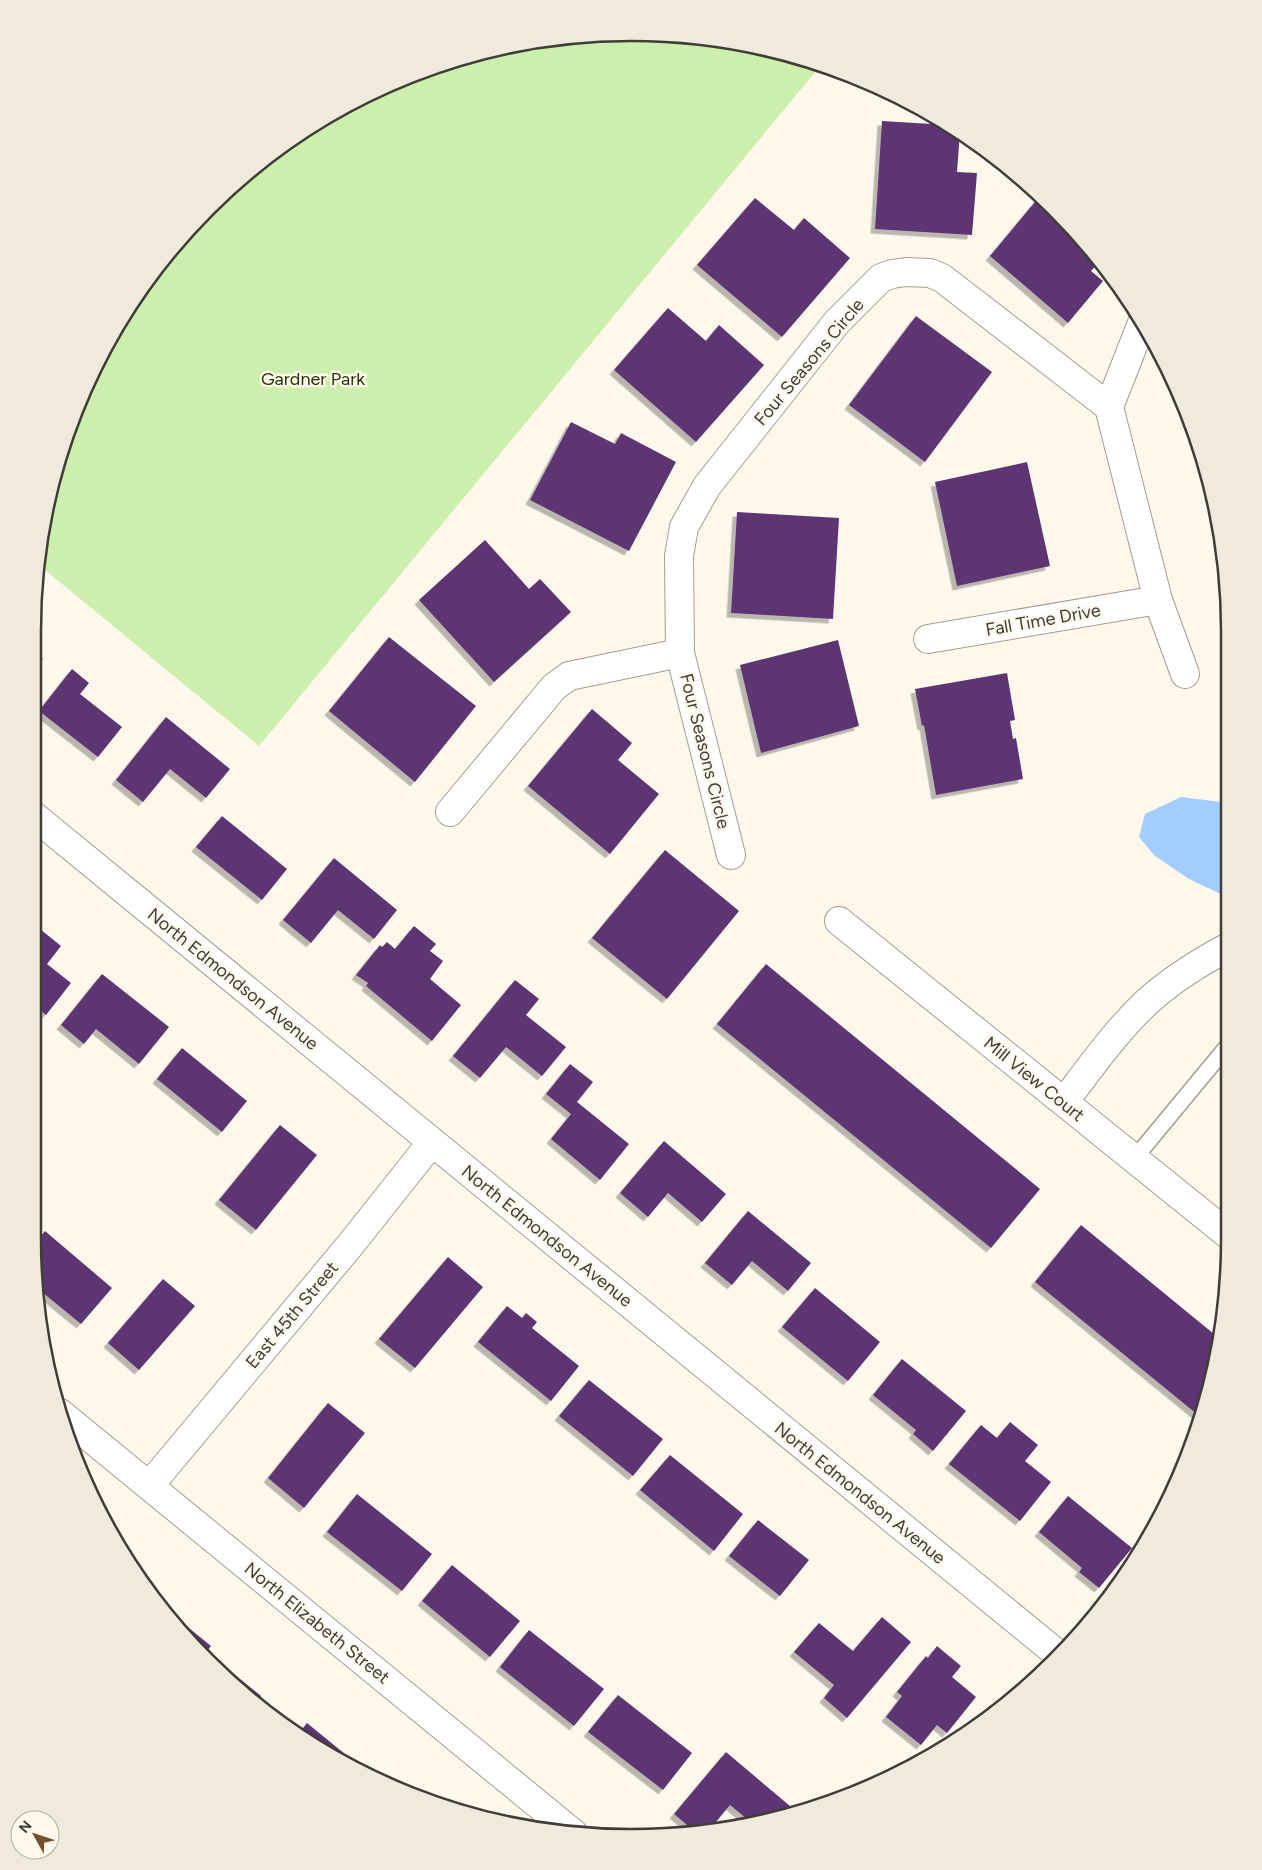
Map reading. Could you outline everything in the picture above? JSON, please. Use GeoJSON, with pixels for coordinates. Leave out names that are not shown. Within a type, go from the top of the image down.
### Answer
{"type":"FeatureCollection","features":[{"type":"Feature","properties":{"kind":"street","name":"Four Seasons Circle"},"geometry":{"type":"LineString","coordinates":[[731,855],[680,653],[679,556],[682,537],[688,519],[707,486],[838,322],[881,278],[906,272],[930,274],[942,278],[1109,407]]}},
{"type":"Feature","properties":{"kind":"street"},"geometry":{"type":"LineString","coordinates":[[1139,331],[1109,407],[1158,600],[1184,674]]}},
{"type":"Feature","properties":{"kind":"street","name":"Fall Time Drive"},"geometry":{"type":"LineString","coordinates":[[928,639],[1158,600]]}},
{"type":"Feature","properties":{"kind":"street"},"geometry":{"type":"LineString","coordinates":[[450,812],[554,687],[569,676],[680,653]]}},
{"type":"Feature","properties":{"kind":"street","name":"North Edmondson Avenue"},"geometry":{"type":"LineString","coordinates":[[41,822],[1053,1650]]}},
{"type":"Feature","properties":{"kind":"street","name":"Mill View Court"},"geometry":{"type":"LineString","coordinates":[[840,921],[1221,1229]]}},
{"type":"Feature","properties":{"kind":"street"},"geometry":{"type":"LineString","coordinates":[[1064,1102],[1115,1035],[1147,1002],[1195,965],[1221,951]]}},
{"type":"Feature","properties":{"kind":"street","name":"East 45th Street"},"geometry":{"type":"LineString","coordinates":[[150,1486],[351,1244],[432,1142]]}},
{"type":"Feature","properties":{"kind":"street","name":"North Elizabeth Street"},"geometry":{"type":"LineString","coordinates":[[71,1422],[563,1825]]}},
{"type":"Feature","properties":{"kind":"lane"},"geometry":{"type":"LineString","coordinates":[[1134,1160],[1221,1054]]}},
{"type":"Feature","properties":{"kind":"green space","name":"Gardner Park"},"geometry":{"type":"Polygon","coordinates":[[[631,41],[708,46],[784,61],[816,71],[259,746],[45,570],[46,554],[61,478],[86,405],[120,336],[163,272],[214,214],[272,163],[303,141],[336,120],[405,86],[478,61],[554,46],[631,41]]]}},
{"type":"Feature","properties":{"kind":"water"},"geometry":{"type":"Polygon","coordinates":[[[1181,797],[1221,802],[1221,894],[1189,879],[1155,856],[1139,837],[1145,814],[1181,797]]]}},
{"type":"Feature","properties":{"kind":"building"},"geometry":{"type":"Polygon","coordinates":[[[882,121],[932,124],[959,141],[957,172],[977,173],[972,235],[875,229],[882,121]]]}},
{"type":"Feature","properties":{"kind":"building"},"geometry":{"type":"Polygon","coordinates":[[[755,198],[794,230],[804,218],[850,258],[782,337],[697,265],[755,198]]]}},
{"type":"Feature","properties":{"kind":"building"},"geometry":{"type":"Polygon","coordinates":[[[1035,202],[1074,242],[1095,267],[1091,271],[1103,281],[1068,323],[990,256],[1035,202]]]}},
{"type":"Feature","properties":{"kind":"building"},"geometry":{"type":"Polygon","coordinates":[[[668,308],[706,341],[719,325],[764,365],[696,442],[614,370],[668,308]]]}},
{"type":"Feature","properties":{"kind":"building"},"geometry":{"type":"Polygon","coordinates":[[[916,316],[992,372],[925,462],[849,405],[916,316]]]}},
{"type":"Feature","properties":{"kind":"building"},"geometry":{"type":"Polygon","coordinates":[[[571,422],[615,444],[621,433],[676,462],[629,551],[530,500],[571,422]]]}},
{"type":"Feature","properties":{"kind":"building"},"geometry":{"type":"Polygon","coordinates":[[[1027,462],[1050,566],[957,586],[935,482],[1027,462]]]}},
{"type":"Feature","properties":{"kind":"building"},"geometry":{"type":"Polygon","coordinates":[[[737,512],[839,518],[833,619],[731,613],[737,512]]]}},
{"type":"Feature","properties":{"kind":"building"},"geometry":{"type":"Polygon","coordinates":[[[485,540],[529,589],[540,579],[571,612],[494,682],[419,600],[485,540]]]}},
{"type":"Feature","properties":{"kind":"building"},"geometry":{"type":"Polygon","coordinates":[[[389,637],[476,706],[415,782],[329,711],[389,637]]]}},
{"type":"Feature","properties":{"kind":"building"},"geometry":{"type":"Polygon","coordinates":[[[838,640],[859,726],[761,753],[740,665],[838,640]]]}},
{"type":"Feature","properties":{"kind":"building"},"geometry":{"type":"Polygon","coordinates":[[[72,669],[89,683],[80,694],[122,727],[98,757],[41,713],[41,708],[72,669]]]}},
{"type":"Feature","properties":{"kind":"building"},"geometry":{"type":"Polygon","coordinates":[[[1007,673],[1015,720],[1010,721],[1013,739],[1016,738],[1023,779],[936,795],[924,725],[922,726],[915,689],[1007,673]]]}},
{"type":"Feature","properties":{"kind":"building"},"geometry":{"type":"Polygon","coordinates":[[[592,709],[632,743],[618,760],[659,794],[610,854],[528,786],[592,709]]]}},
{"type":"Feature","properties":{"kind":"building"},"geometry":{"type":"Polygon","coordinates":[[[166,717],[230,769],[206,798],[170,769],[143,802],[116,780],[166,717]]]}},
{"type":"Feature","properties":{"kind":"building"},"geometry":{"type":"Polygon","coordinates":[[[222,816],[287,869],[262,900],[196,847],[222,816]]]}},
{"type":"Feature","properties":{"kind":"building"},"geometry":{"type":"Polygon","coordinates":[[[665,850],[739,911],[667,999],[592,938],[665,850]]]}},
{"type":"Feature","properties":{"kind":"building"},"geometry":{"type":"Polygon","coordinates":[[[334,858],[397,910],[374,939],[338,910],[311,943],[283,920],[334,858]]]}},
{"type":"Feature","properties":{"kind":"building"},"geometry":{"type":"Polygon","coordinates":[[[414,926],[436,944],[430,951],[443,961],[430,979],[461,1005],[432,1041],[366,986],[368,983],[356,975],[380,945],[382,947],[387,942],[395,949],[414,926]]]}},
{"type":"Feature","properties":{"kind":"building"},"geometry":{"type":"Polygon","coordinates":[[[41,930],[61,946],[47,964],[71,983],[46,1015],[41,1011],[41,930]]]}},
{"type":"Feature","properties":{"kind":"building"},"geometry":{"type":"Polygon","coordinates":[[[766,964],[1040,1189],[991,1248],[717,1024],[766,964]]]}},
{"type":"Feature","properties":{"kind":"building"},"geometry":{"type":"Polygon","coordinates":[[[102,974],[169,1027],[139,1064],[96,1029],[84,1044],[61,1025],[102,974]]]}},
{"type":"Feature","properties":{"kind":"building"},"geometry":{"type":"Polygon","coordinates":[[[515,980],[539,999],[526,1015],[566,1047],[542,1076],[506,1047],[480,1078],[453,1056],[515,980]]]}},
{"type":"Feature","properties":{"kind":"building"},"geometry":{"type":"Polygon","coordinates":[[[182,1048],[247,1101],[222,1132],[157,1079],[182,1048]]]}},
{"type":"Feature","properties":{"kind":"building"},"geometry":{"type":"Polygon","coordinates":[[[570,1064],[593,1082],[577,1102],[629,1144],[600,1180],[551,1139],[571,1114],[546,1094],[570,1064]]]}},
{"type":"Feature","properties":{"kind":"building"},"geometry":{"type":"Polygon","coordinates":[[[280,1125],[317,1155],[256,1230],[219,1200],[280,1125]]]}},
{"type":"Feature","properties":{"kind":"building"},"geometry":{"type":"Polygon","coordinates":[[[664,1141],[726,1194],[702,1222],[668,1193],[648,1217],[620,1193],[664,1141]]]}},
{"type":"Feature","properties":{"kind":"building"},"geometry":{"type":"Polygon","coordinates":[[[748,1211],[811,1263],[788,1291],[752,1261],[732,1285],[705,1263],[748,1211]]]}},
{"type":"Feature","properties":{"kind":"building"},"geometry":{"type":"Polygon","coordinates":[[[1081,1225],[1213,1333],[1201,1392],[1194,1412],[1035,1282],[1081,1225]]]}},
{"type":"Feature","properties":{"kind":"building"},"geometry":{"type":"Polygon","coordinates":[[[45,1231],[112,1288],[81,1324],[44,1294],[41,1236],[45,1231]]]}},
{"type":"Feature","properties":{"kind":"building"},"geometry":{"type":"Polygon","coordinates":[[[448,1257],[483,1287],[415,1368],[379,1339],[448,1257]]]}},
{"type":"Feature","properties":{"kind":"building"},"geometry":{"type":"Polygon","coordinates":[[[163,1279],[195,1306],[139,1370],[108,1343],[163,1279]]]}},
{"type":"Feature","properties":{"kind":"building"},"geometry":{"type":"Polygon","coordinates":[[[815,1288],[880,1342],[848,1381],[782,1327],[815,1288]]]}},
{"type":"Feature","properties":{"kind":"building"},"geometry":{"type":"Polygon","coordinates":[[[507,1306],[522,1318],[526,1313],[537,1322],[532,1328],[579,1366],[551,1401],[478,1342],[507,1306]]]}},
{"type":"Feature","properties":{"kind":"building"},"geometry":{"type":"Polygon","coordinates":[[[902,1359],[966,1411],[933,1451],[913,1434],[916,1430],[873,1395],[902,1359]]]}},
{"type":"Feature","properties":{"kind":"building"},"geometry":{"type":"Polygon","coordinates":[[[589,1380],[663,1439],[633,1476],[559,1416],[589,1380]]]}},
{"type":"Feature","properties":{"kind":"building"},"geometry":{"type":"Polygon","coordinates":[[[328,1403],[365,1433],[304,1508],[268,1478],[328,1403]]]}},
{"type":"Feature","properties":{"kind":"building"},"geometry":{"type":"Polygon","coordinates":[[[1010,1422],[1038,1445],[1025,1461],[1051,1482],[1020,1521],[949,1464],[981,1425],[997,1438],[1010,1422]]]}},
{"type":"Feature","properties":{"kind":"building"},"geometry":{"type":"Polygon","coordinates":[[[670,1455],[743,1514],[714,1551],[640,1490],[670,1455]]]}},
{"type":"Feature","properties":{"kind":"building"},"geometry":{"type":"Polygon","coordinates":[[[357,1494],[432,1554],[402,1591],[327,1532],[357,1494]]]}},
{"type":"Feature","properties":{"kind":"building"},"geometry":{"type":"Polygon","coordinates":[[[1068,1496],[1132,1548],[1099,1588],[1079,1572],[1082,1568],[1039,1532],[1068,1496]]]}},
{"type":"Feature","properties":{"kind":"building"},"geometry":{"type":"Polygon","coordinates":[[[758,1520],[809,1560],[780,1596],[729,1556],[758,1520]]]}},
{"type":"Feature","properties":{"kind":"building"},"geometry":{"type":"Polygon","coordinates":[[[452,1565],[520,1621],[490,1657],[422,1601],[452,1565]]]}},
{"type":"Feature","properties":{"kind":"building"},"geometry":{"type":"Polygon","coordinates":[[[882,1617],[911,1642],[847,1718],[824,1698],[834,1685],[794,1652],[819,1623],[853,1651],[882,1617]]]}},
{"type":"Feature","properties":{"kind":"building"},"geometry":{"type":"Polygon","coordinates":[[[186,1626],[211,1646],[208,1650],[186,1626]]]}},
{"type":"Feature","properties":{"kind":"building"},"geometry":{"type":"Polygon","coordinates":[[[529,1630],[604,1689],[574,1726],[500,1667],[529,1630]]]}},
{"type":"Feature","properties":{"kind":"building"},"geometry":{"type":"Polygon","coordinates":[[[937,1646],[961,1666],[952,1677],[976,1697],[947,1733],[937,1725],[921,1745],[886,1717],[902,1696],[897,1692],[926,1656],[928,1658],[937,1646]]]}},
{"type":"Feature","properties":{"kind":"building"},"geometry":{"type":"Polygon","coordinates":[[[230,1671],[261,1696],[260,1697],[230,1671]]]}},
{"type":"Feature","properties":{"kind":"building"},"geometry":{"type":"Polygon","coordinates":[[[618,1695],[692,1753],[663,1790],[588,1732],[618,1695]]]}},
{"type":"Feature","properties":{"kind":"building"},"geometry":{"type":"Polygon","coordinates":[[[307,1723],[347,1756],[336,1750],[302,1729],[307,1723]]]}},
{"type":"Feature","properties":{"kind":"building"},"geometry":{"type":"Polygon","coordinates":[[[726,1752],[790,1806],[745,1817],[730,1805],[715,1823],[688,1826],[674,1814],[726,1752]]]}}]}
